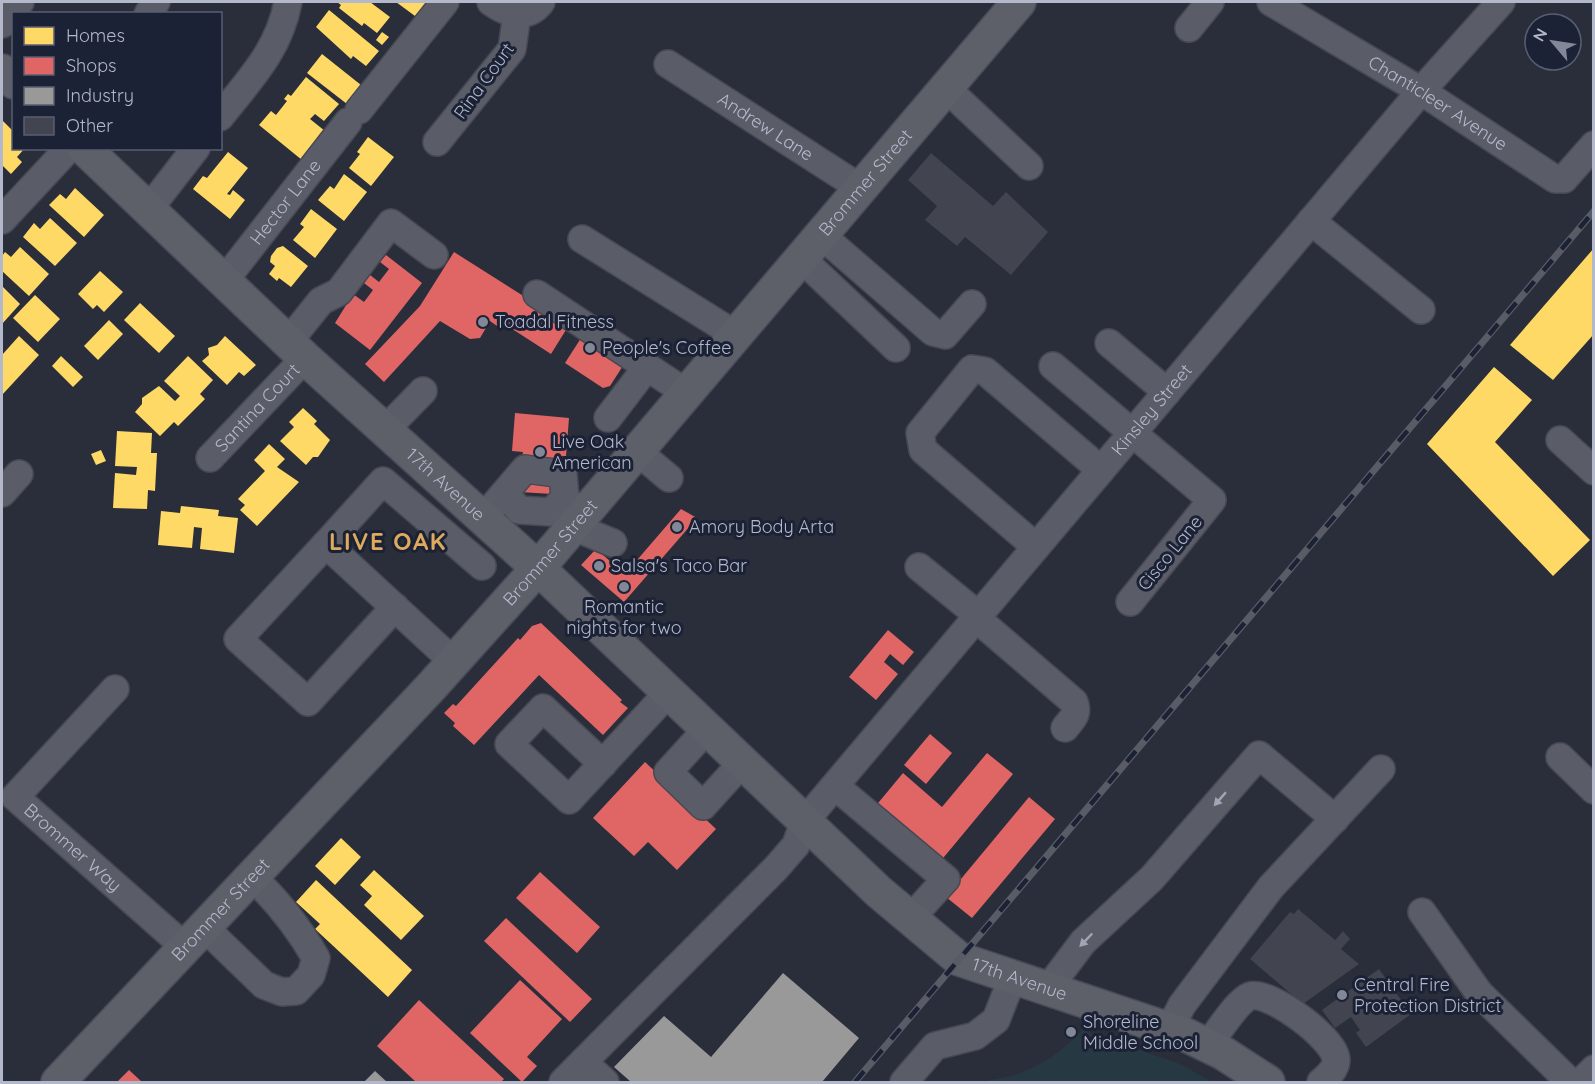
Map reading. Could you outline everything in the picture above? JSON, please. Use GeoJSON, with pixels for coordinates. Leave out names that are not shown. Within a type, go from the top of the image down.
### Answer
{"type":"FeatureCollection","features":[{"type":"Feature","properties":{"kind":"main road","name":"Brommer Street"},"geometry":{"type":"LineString","coordinates":[[58,1083],[454,662],[538,568],[574,514],[638,452],[1019,2]]}},
{"type":"Feature","properties":{"kind":"main road","name":"17th Avenue"},"geometry":{"type":"LineString","coordinates":[[86,150],[296,350],[538,568],[804,822],[959,959],[1012,979],[1168,1030],[1208,1046],[1268,1083]]}},
{"type":"Feature","properties":{"kind":"street"},"geometry":{"type":"LineString","coordinates":[[2,24],[20,2]]}},
{"type":"Feature","properties":{"kind":"street"},"geometry":{"type":"LineString","coordinates":[[222,114],[275,45],[283,27],[288,2]]}},
{"type":"Feature","properties":{"kind":"street","name":"Hector Lane"},"geometry":{"type":"LineString","coordinates":[[224,281],[445,2]]}},
{"type":"Feature","properties":{"kind":"street"},"geometry":{"type":"LineString","coordinates":[[491,2],[508,12],[517,14],[531,11],[541,2]]}},
{"type":"Feature","properties":{"kind":"street"},"geometry":{"type":"LineString","coordinates":[[1189,28],[1210,2]]}},
{"type":"Feature","properties":{"kind":"street","name":"Chanticleer Avenue"},"geometry":{"type":"LineString","coordinates":[[1271,2],[1421,92],[1555,179],[1564,179],[1593,145]]}},
{"type":"Feature","properties":{"kind":"street","name":"Kinsley Street"},"geometry":{"type":"LineString","coordinates":[[804,822],[1311,221],[1501,2]]}},
{"type":"Feature","properties":{"kind":"street","name":"Rina Court"},"geometry":{"type":"LineString","coordinates":[[437,142],[512,48],[517,14]]}},
{"type":"Feature","properties":{"kind":"street","name":"Andrew Lane"},"geometry":{"type":"LineString","coordinates":[[668,64],[861,189]]}},
{"type":"Feature","properties":{"kind":"street"},"geometry":{"type":"LineString","coordinates":[[946,88],[1029,166]]}},
{"type":"Feature","properties":{"kind":"street"},"geometry":{"type":"LineString","coordinates":[[2,220],[67,150]]}},
{"type":"Feature","properties":{"kind":"street"},"geometry":{"type":"LineString","coordinates":[[147,210],[194,150]]}},
{"type":"Feature","properties":{"kind":"street"},"geometry":{"type":"LineString","coordinates":[[1311,221],[1422,310]]}},
{"type":"Feature","properties":{"kind":"street","name":"Santina Court"},"geometry":{"type":"LineString","coordinates":[[210,458],[296,350],[321,301],[339,292],[391,223],[434,255]]}},
{"type":"Feature","properties":{"kind":"street"},"geometry":{"type":"LineString","coordinates":[[582,239],[736,335]]}},
{"type":"Feature","properties":{"kind":"street"},"geometry":{"type":"LineString","coordinates":[[811,247],[933,332],[945,335],[972,304]]}},
{"type":"Feature","properties":{"kind":"street"},"geometry":{"type":"LineString","coordinates":[[811,247],[896,348]]}},
{"type":"Feature","properties":{"kind":"street"},"geometry":{"type":"LineString","coordinates":[[537,294],[688,394]]}},
{"type":"Feature","properties":{"kind":"street"},"geometry":{"type":"LineString","coordinates":[[1109,344],[1167,392]]}},
{"type":"Feature","properties":{"kind":"street"},"geometry":{"type":"LineString","coordinates":[[1053,366],[1132,434]]}},
{"type":"Feature","properties":{"kind":"street"},"geometry":{"type":"LineString","coordinates":[[608,418],[647,367]]}},
{"type":"Feature","properties":{"kind":"street"},"geometry":{"type":"LineString","coordinates":[[1036,547],[923,450],[920,433],[972,369],[985,371],[1101,470]]}},
{"type":"Feature","properties":{"kind":"street"},"geometry":{"type":"LineString","coordinates":[[385,430],[423,391]]}},
{"type":"Feature","properties":{"kind":"street","name":"Cisco Lane"},"geometry":{"type":"LineString","coordinates":[[1130,602],[1212,500],[1132,434]]}},
{"type":"Feature","properties":{"kind":"street"},"geometry":{"type":"LineString","coordinates":[[1560,440],[1593,471]]}},
{"type":"Feature","properties":{"kind":"street"},"geometry":{"type":"LineString","coordinates":[[638,452],[669,478]]}},
{"type":"Feature","properties":{"kind":"street"},"geometry":{"type":"LineString","coordinates":[[483,518],[525,469],[563,474],[574,514]]}},
{"type":"Feature","properties":{"kind":"street"},"geometry":{"type":"LineString","coordinates":[[395,607],[308,702],[238,639],[383,481],[482,566]]}},
{"type":"Feature","properties":{"kind":"street"},"geometry":{"type":"LineString","coordinates":[[505,493],[519,510],[574,514],[613,543]]}},
{"type":"Feature","properties":{"kind":"street"},"geometry":{"type":"LineString","coordinates":[[326,544],[454,662]]}},
{"type":"Feature","properties":{"kind":"street"},"geometry":{"type":"LineString","coordinates":[[920,567],[1069,678]]}},
{"type":"Feature","properties":{"kind":"street"},"geometry":{"type":"LineString","coordinates":[[980,613],[1074,702],[1077,709],[1075,715],[1065,728]]}},
{"type":"Feature","properties":{"kind":"street","name":"Brommer Way"},"geometry":{"type":"LineString","coordinates":[[115,689],[15,797],[195,938]]}},
{"type":"Feature","properties":{"kind":"street"},"geometry":{"type":"LineString","coordinates":[[603,764],[668,693]]}},
{"type":"Feature","properties":{"kind":"street"},"geometry":{"type":"LineString","coordinates":[[707,729],[668,772],[703,806],[742,763]]}},
{"type":"Feature","properties":{"kind":"street"},"geometry":{"type":"LineString","coordinates":[[1047,990],[1083,942],[1152,878],[1259,755],[1335,819]]}},
{"type":"Feature","properties":{"kind":"street"},"geometry":{"type":"LineString","coordinates":[[1560,757],[1593,790]]}},
{"type":"Feature","properties":{"kind":"street"},"geometry":{"type":"LineString","coordinates":[[1168,1030],[1182,1005],[1271,887],[1381,770]]}},
{"type":"Feature","properties":{"kind":"street"},"geometry":{"type":"LineString","coordinates":[[836,786],[946,879],[910,918]]}},
{"type":"Feature","properties":{"kind":"street"},"geometry":{"type":"LineString","coordinates":[[563,1083],[776,868],[796,844],[804,822]]}},
{"type":"Feature","properties":{"kind":"street"},"geometry":{"type":"LineString","coordinates":[[195,938],[264,985],[282,993],[296,991],[311,975],[316,958],[303,935],[275,898],[252,877]]}},
{"type":"Feature","properties":{"kind":"street"},"geometry":{"type":"LineString","coordinates":[[1422,912],[1479,993],[1582,1079]]}},
{"type":"Feature","properties":{"kind":"street"},"geometry":{"type":"LineString","coordinates":[[904,1083],[935,1046],[975,1036],[996,1020],[1012,979]]}},
{"type":"Feature","properties":{"kind":"street"},"geometry":{"type":"LineString","coordinates":[[1208,1046],[1234,1011],[1249,997],[1257,996],[1295,1014],[1321,1034],[1334,1051],[1336,1060],[1334,1068],[1321,1083]]}},
{"type":"Feature","properties":{"kind":"street"},"geometry":{"type":"LineString","coordinates":[[583,1062],[605,1083]]}},
{"type":"Feature","properties":{"kind":"shaded area"},"geometry":{"type":"Polygon","coordinates":[[[1082,1030],[1180,1064],[1213,1082],[985,1082],[1012,1076],[1032,1068],[1058,1052],[1082,1030]]]}},
{"type":"Feature","properties":{"kind":"building: Homes"},"geometry":{"type":"Polygon","coordinates":[[[337,2],[370,2],[390,17],[377,33],[364,23],[362,26],[339,8],[341,5],[337,2]]]}},
{"type":"Feature","properties":{"kind":"building: Homes"},"geometry":{"type":"Polygon","coordinates":[[[396,2],[427,2],[415,16],[396,2]]]}},
{"type":"Feature","properties":{"kind":"building: Homes"},"geometry":{"type":"Polygon","coordinates":[[[329,10],[379,51],[366,66],[353,56],[351,59],[316,27],[329,10]]]}},
{"type":"Feature","properties":{"kind":"building: Homes"},"geometry":{"type":"Polygon","coordinates":[[[382,32],[389,37],[382,45],[376,40],[382,32]]]}},
{"type":"Feature","properties":{"kind":"building: Homes"},"geometry":{"type":"Polygon","coordinates":[[[322,54],[361,85],[347,104],[307,73],[322,54]]]}},
{"type":"Feature","properties":{"kind":"building: Homes"},"geometry":{"type":"Polygon","coordinates":[[[306,77],[339,104],[324,121],[315,114],[310,119],[325,131],[302,160],[259,125],[271,111],[276,115],[287,101],[284,99],[288,94],[291,96],[306,77]]]}},
{"type":"Feature","properties":{"kind":"building: Homes"},"geometry":{"type":"Polygon","coordinates":[[[2,120],[12,130],[12,150],[23,150],[17,157],[22,162],[11,174],[2,165],[2,120]]]}},
{"type":"Feature","properties":{"kind":"building: Homes"},"geometry":{"type":"Polygon","coordinates":[[[368,137],[394,157],[371,186],[349,168],[360,154],[357,152],[368,137]]]}},
{"type":"Feature","properties":{"kind":"building: Homes"},"geometry":{"type":"Polygon","coordinates":[[[228,152],[248,168],[227,194],[230,195],[233,190],[245,200],[230,219],[193,189],[203,176],[207,178],[228,152]]]}},
{"type":"Feature","properties":{"kind":"building: Homes"},"geometry":{"type":"Polygon","coordinates":[[[344,174],[367,192],[344,221],[318,200],[330,186],[334,189],[344,174]]]}},
{"type":"Feature","properties":{"kind":"building: Homes"},"geometry":{"type":"Polygon","coordinates":[[[75,188],[104,215],[84,237],[49,205],[60,194],[66,199],[75,188]]]}},
{"type":"Feature","properties":{"kind":"building: Homes"},"geometry":{"type":"Polygon","coordinates":[[[311,209],[337,229],[315,258],[293,240],[304,227],[300,224],[311,209]]]}},
{"type":"Feature","properties":{"kind":"building: Homes"},"geometry":{"type":"Polygon","coordinates":[[[50,218],[77,243],[55,266],[23,237],[34,223],[40,229],[50,218]]]}},
{"type":"Feature","properties":{"kind":"building: Homes"},"geometry":{"type":"Polygon","coordinates":[[[283,246],[308,266],[291,287],[279,278],[277,281],[269,274],[275,266],[270,262],[271,256],[277,248],[283,246]]]}},
{"type":"Feature","properties":{"kind":"building: Homes"},"geometry":{"type":"Polygon","coordinates":[[[20,247],[49,274],[29,296],[2,271],[2,256],[5,252],[11,257],[20,247]]]}},
{"type":"Feature","properties":{"kind":"building: Homes"},"geometry":{"type":"Polygon","coordinates":[[[1594,248],[1594,334],[1553,380],[1510,345],[1594,248]]]}},
{"type":"Feature","properties":{"kind":"building: Homes"},"geometry":{"type":"Polygon","coordinates":[[[100,271],[123,292],[104,312],[97,305],[93,309],[78,294],[100,271]]]}},
{"type":"Feature","properties":{"kind":"building: Homes"},"geometry":{"type":"Polygon","coordinates":[[[2,286],[20,304],[2,324],[2,286]]]}},
{"type":"Feature","properties":{"kind":"building: Homes"},"geometry":{"type":"Polygon","coordinates":[[[35,295],[60,319],[38,342],[13,318],[35,295]]]}},
{"type":"Feature","properties":{"kind":"building: Homes"},"geometry":{"type":"Polygon","coordinates":[[[140,303],[175,336],[159,353],[124,320],[140,303]]]}},
{"type":"Feature","properties":{"kind":"building: Homes"},"geometry":{"type":"Polygon","coordinates":[[[109,320],[123,334],[98,360],[84,346],[109,320]]]}},
{"type":"Feature","properties":{"kind":"building: Homes"},"geometry":{"type":"Polygon","coordinates":[[[19,336],[39,355],[2,395],[2,355],[19,336]]]}},
{"type":"Feature","properties":{"kind":"building: Homes"},"geometry":{"type":"Polygon","coordinates":[[[225,336],[256,365],[244,376],[239,372],[227,385],[202,361],[209,355],[208,348],[217,345],[225,336]]]}},
{"type":"Feature","properties":{"kind":"building: Homes"},"geometry":{"type":"Polygon","coordinates":[[[61,356],[83,377],[73,387],[52,366],[61,356]]]}},
{"type":"Feature","properties":{"kind":"building: Homes"},"geometry":{"type":"Polygon","coordinates":[[[188,356],[213,380],[200,394],[205,399],[178,426],[174,422],[160,436],[135,412],[142,404],[142,398],[159,386],[175,401],[180,396],[164,381],[188,356]]]}},
{"type":"Feature","properties":{"kind":"building: Homes"},"geometry":{"type":"Polygon","coordinates":[[[1494,367],[1532,400],[1495,442],[1590,540],[1553,576],[1427,444],[1494,367]]]}},
{"type":"Feature","properties":{"kind":"building: Homes"},"geometry":{"type":"Polygon","coordinates":[[[303,408],[317,421],[314,424],[330,440],[318,457],[313,457],[306,465],[280,441],[294,427],[289,422],[303,408]]]}},
{"type":"Feature","properties":{"kind":"building: Homes"},"geometry":{"type":"Polygon","coordinates":[[[117,431],[152,433],[151,453],[157,453],[155,491],[148,490],[147,509],[113,508],[115,473],[136,475],[137,467],[115,466],[117,431]]]}},
{"type":"Feature","properties":{"kind":"building: Homes"},"geometry":{"type":"Polygon","coordinates":[[[269,444],[285,459],[277,467],[299,482],[257,526],[240,510],[245,505],[238,499],[265,471],[254,460],[269,444]]]}},
{"type":"Feature","properties":{"kind":"building: Homes"},"geometry":{"type":"Polygon","coordinates":[[[101,450],[106,461],[96,465],[91,454],[101,450]]]}},
{"type":"Feature","properties":{"kind":"building: Homes"},"geometry":{"type":"Polygon","coordinates":[[[181,506],[219,510],[218,516],[238,518],[234,553],[200,549],[202,528],[194,527],[192,548],[158,545],[161,511],[180,513],[181,506]]]}},
{"type":"Feature","properties":{"kind":"building: Homes"},"geometry":{"type":"Polygon","coordinates":[[[341,838],[361,857],[335,885],[315,866],[341,838]]]}},
{"type":"Feature","properties":{"kind":"building: Homes"},"geometry":{"type":"Polygon","coordinates":[[[374,870],[424,916],[401,940],[364,905],[372,896],[360,885],[374,870]]]}},
{"type":"Feature","properties":{"kind":"building: Homes"},"geometry":{"type":"Polygon","coordinates":[[[316,880],[412,970],[388,997],[315,929],[320,924],[296,902],[316,880]]]}},
{"type":"Feature","properties":{"kind":"building: Shops"},"geometry":{"type":"Polygon","coordinates":[[[454,252],[569,325],[551,354],[500,321],[497,326],[490,321],[480,338],[470,339],[440,321],[384,382],[365,364],[420,306],[454,252]]]}},
{"type":"Feature","properties":{"kind":"building: Shops"},"geometry":{"type":"Polygon","coordinates":[[[386,255],[422,283],[370,350],[335,323],[353,294],[364,302],[373,290],[364,283],[370,275],[379,282],[389,269],[380,262],[386,255]]]}},
{"type":"Feature","properties":{"kind":"building: Shops","name":"People's Coffee"},"geometry":{"type":"Polygon","coordinates":[[[583,335],[626,361],[610,386],[603,388],[565,363],[583,335]]]}},
{"type":"Feature","properties":{"kind":"building: Shops"},"geometry":{"type":"Polygon","coordinates":[[[515,413],[569,418],[566,456],[556,456],[556,460],[522,457],[523,452],[512,451],[515,413]]]}},
{"type":"Feature","properties":{"kind":"building: Shops"},"geometry":{"type":"Polygon","coordinates":[[[521,475],[554,478],[552,494],[520,492],[521,475]]]}},
{"type":"Feature","properties":{"kind":"building: Shops"},"geometry":{"type":"Polygon","coordinates":[[[681,509],[697,518],[624,602],[581,565],[596,549],[625,574],[681,509]]]}},
{"type":"Feature","properties":{"kind":"building: Shops"},"geometry":{"type":"Polygon","coordinates":[[[541,623],[628,708],[603,735],[539,675],[474,745],[453,726],[455,723],[444,713],[453,704],[456,706],[518,638],[520,640],[532,626],[541,623]]]}},
{"type":"Feature","properties":{"kind":"building: Shops"},"geometry":{"type":"Polygon","coordinates":[[[888,630],[914,652],[903,665],[890,654],[884,662],[898,674],[876,700],[849,677],[888,630]]]}},
{"type":"Feature","properties":{"kind":"building: Shops"},"geometry":{"type":"Polygon","coordinates":[[[930,734],[952,753],[926,784],[904,765],[930,734]]]}},
{"type":"Feature","properties":{"kind":"building: Shops"},"geometry":{"type":"Polygon","coordinates":[[[987,753],[1013,774],[939,863],[874,808],[903,773],[942,807],[987,753]]]}},
{"type":"Feature","properties":{"kind":"building: Shops"},"geometry":{"type":"Polygon","coordinates":[[[645,762],[716,829],[677,870],[648,842],[634,856],[593,818],[645,762]]]}},
{"type":"Feature","properties":{"kind":"building: Shops"},"geometry":{"type":"Polygon","coordinates":[[[1029,797],[1055,819],[972,918],[946,897],[1029,797]]]}},
{"type":"Feature","properties":{"kind":"building: Shops"},"geometry":{"type":"Polygon","coordinates":[[[540,872],[600,927],[577,953],[516,898],[540,872]]]}},
{"type":"Feature","properties":{"kind":"building: Shops"},"geometry":{"type":"Polygon","coordinates":[[[506,918],[592,999],[570,1022],[484,941],[506,918]]]}},
{"type":"Feature","properties":{"kind":"building: Shops"},"geometry":{"type":"Polygon","coordinates":[[[520,980],[562,1019],[527,1057],[537,1066],[522,1082],[470,1033],[520,980]]]}},
{"type":"Feature","properties":{"kind":"building: Shops"},"geometry":{"type":"Polygon","coordinates":[[[419,1000],[504,1079],[501,1082],[416,1082],[377,1046],[419,1000]]]}},
{"type":"Feature","properties":{"kind":"building: Shops"},"geometry":{"type":"Polygon","coordinates":[[[129,1070],[142,1082],[117,1082],[129,1070]]]}},
{"type":"Feature","properties":{"kind":"building: Industry"},"geometry":{"type":"Polygon","coordinates":[[[783,973],[859,1038],[822,1082],[631,1082],[614,1067],[664,1016],[711,1057],[783,973]]]}},
{"type":"Feature","properties":{"kind":"building: Industry"},"geometry":{"type":"Polygon","coordinates":[[[375,1071],[387,1082],[364,1082],[375,1071]]]}},
{"type":"Feature","properties":{"kind":"building: Other"},"geometry":{"type":"Polygon","coordinates":[[[931,153],[993,206],[1006,192],[1048,232],[1011,275],[965,237],[957,246],[925,220],[937,206],[908,180],[931,153]]]}},
{"type":"Feature","properties":{"kind":"building: Other"},"geometry":{"type":"Polygon","coordinates":[[[1298,909],[1335,940],[1343,931],[1350,939],[1341,949],[1359,964],[1303,1004],[1250,959],[1290,912],[1294,914],[1298,909]]]}},
{"type":"Feature","properties":{"kind":"building: Other"},"geometry":{"type":"Polygon","coordinates":[[[1379,969],[1411,1014],[1366,1047],[1356,1033],[1360,1030],[1351,1017],[1335,1028],[1322,1010],[1379,969]]]}},
{"type":"Feature","properties":{"kind":"railway"},"geometry":{"type":"LineString","coordinates":[[855,1082],[1594,211]]}},
{"type":"Feature","properties":{"kind":"place","name":"Toadal Fitness"},"geometry":{"type":"Point","coordinates":[483,322]}},
{"type":"Feature","properties":{"kind":"place","name":"People's Coffee"},"geometry":{"type":"Point","coordinates":[590,348]}},
{"type":"Feature","properties":{"kind":"place","name":"Live Oak American"},"geometry":{"type":"Point","coordinates":[540,452]}},
{"type":"Feature","properties":{"kind":"place","name":"Amory Body Arta"},"geometry":{"type":"Point","coordinates":[677,527]}},
{"type":"Feature","properties":{"kind":"place","name":"Salsa's Taco Bar"},"geometry":{"type":"Point","coordinates":[599,566]}},
{"type":"Feature","properties":{"kind":"place","name":"Romantic nights for two"},"geometry":{"type":"Point","coordinates":[624,587]}},
{"type":"Feature","properties":{"kind":"place","name":"Central Fire Protection District"},"geometry":{"type":"Point","coordinates":[1342,995]}},
{"type":"Feature","properties":{"kind":"place","name":"Shoreline Middle School"},"geometry":{"type":"Point","coordinates":[1071,1032]}},
{"type":"Feature","properties":{"kind":"district","name":"LIVE OAK"},"geometry":{"type":"Point","coordinates":[388,542]}}]}
